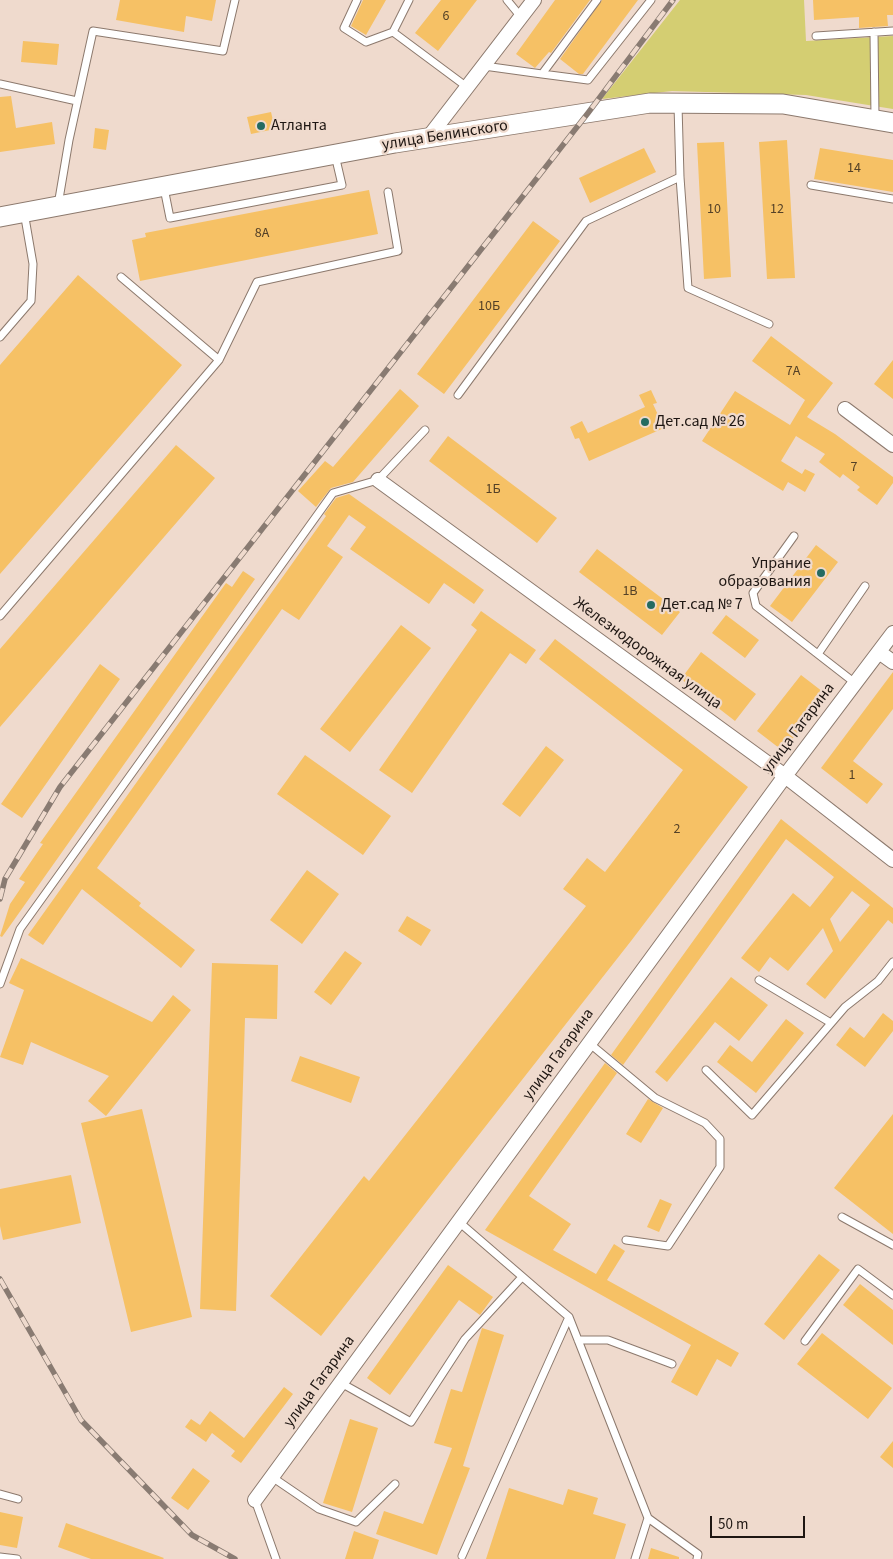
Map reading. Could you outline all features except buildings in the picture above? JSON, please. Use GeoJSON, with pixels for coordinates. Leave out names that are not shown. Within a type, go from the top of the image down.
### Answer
{"type":"FeatureCollection","features":[{"type":"Feature","properties":{"kind":"street"},"geometry":{"type":"LineString","coordinates":[[428,138],[534,0]]}},
{"type":"Feature","properties":{"kind":"street","name":"улица Белинского"},"geometry":{"type":"LineString","coordinates":[[0,217],[335,154],[650,103],[783,104],[893,123]]}},
{"type":"Feature","properties":{"kind":"street"},"geometry":{"type":"LineString","coordinates":[[845,408],[893,444]]}},
{"type":"Feature","properties":{"kind":"street","name":"Железнодорожная улица"},"geometry":{"type":"LineString","coordinates":[[378,480],[785,776],[893,860]]}},
{"type":"Feature","properties":{"kind":"street","name":"улица Гагарина"},"geometry":{"type":"LineString","coordinates":[[255,1500],[785,776],[893,633]]}},
{"type":"Feature","properties":{"kind":"street"},"geometry":{"type":"LineString","coordinates":[[879,652],[893,662]]}},
{"type":"Feature","properties":{"kind":"lane"},"geometry":{"type":"LineString","coordinates":[[58,206],[92,31],[223,51],[235,0]]}},
{"type":"Feature","properties":{"kind":"lane"},"geometry":{"type":"LineString","coordinates":[[357,0],[344,28],[366,42],[393,32],[409,0]]}},
{"type":"Feature","properties":{"kind":"lane"},"geometry":{"type":"LineString","coordinates":[[507,0],[521,17]]}},
{"type":"Feature","properties":{"kind":"lane"},"geometry":{"type":"LineString","coordinates":[[542,74],[598,0]]}},
{"type":"Feature","properties":{"kind":"lane"},"geometry":{"type":"LineString","coordinates":[[483,66],[588,80],[651,0]]}},
{"type":"Feature","properties":{"kind":"lane"},"geometry":{"type":"LineString","coordinates":[[816,36],[893,31]]}},
{"type":"Feature","properties":{"kind":"lane"},"geometry":{"type":"LineString","coordinates":[[393,32],[467,87]]}},
{"type":"Feature","properties":{"kind":"lane"},"geometry":{"type":"LineString","coordinates":[[874,32],[874,119]]}},
{"type":"Feature","properties":{"kind":"lane"},"geometry":{"type":"LineString","coordinates":[[0,84],[77,101]]}},
{"type":"Feature","properties":{"kind":"lane"},"geometry":{"type":"LineString","coordinates":[[678,102],[680,177],[688,288],[769,324]]}},
{"type":"Feature","properties":{"kind":"lane"},"geometry":{"type":"LineString","coordinates":[[164,186],[170,218],[342,185],[335,154]]}},
{"type":"Feature","properties":{"kind":"lane"},"geometry":{"type":"LineString","coordinates":[[458,395],[586,221],[680,177]]}},
{"type":"Feature","properties":{"kind":"lane"},"geometry":{"type":"LineString","coordinates":[[811,185],[893,199]]}},
{"type":"Feature","properties":{"kind":"lane"},"geometry":{"type":"LineString","coordinates":[[0,616],[219,360],[257,282],[398,251],[388,192]]}},
{"type":"Feature","properties":{"kind":"lane"},"geometry":{"type":"LineString","coordinates":[[0,337],[31,302],[33,264],[24,212]]}},
{"type":"Feature","properties":{"kind":"lane"},"geometry":{"type":"LineString","coordinates":[[121,277],[219,360]]}},
{"type":"Feature","properties":{"kind":"lane"},"geometry":{"type":"LineString","coordinates":[[0,984],[20,929],[333,494],[378,480],[425,430]]}},
{"type":"Feature","properties":{"kind":"lane"},"geometry":{"type":"LineString","coordinates":[[794,536],[753,593],[756,606],[855,683]]}},
{"type":"Feature","properties":{"kind":"lane"},"geometry":{"type":"LineString","coordinates":[[818,654],[865,586]]}},
{"type":"Feature","properties":{"kind":"lane"},"geometry":{"type":"LineString","coordinates":[[706,1070],[752,1115],[845,1007],[878,981],[893,962]]}},
{"type":"Feature","properties":{"kind":"lane"},"geometry":{"type":"LineString","coordinates":[[759,980],[831,1023]]}},
{"type":"Feature","properties":{"kind":"lane"},"geometry":{"type":"LineString","coordinates":[[589,1043],[655,1098],[704,1123],[720,1139],[720,1167],[668,1246],[626,1240]]}},
{"type":"Feature","properties":{"kind":"lane"},"geometry":{"type":"LineString","coordinates":[[842,1217],[893,1245]]}},
{"type":"Feature","properties":{"kind":"lane"},"geometry":{"type":"LineString","coordinates":[[459,1222],[569,1317],[648,1518],[698,1554],[697,1559]]}},
{"type":"Feature","properties":{"kind":"lane"},"geometry":{"type":"LineString","coordinates":[[805,1341],[858,1269],[893,1295]]}},
{"type":"Feature","properties":{"kind":"lane"},"geometry":{"type":"LineString","coordinates":[[341,1384],[411,1422],[465,1339],[522,1277]]}},
{"type":"Feature","properties":{"kind":"lane"},"geometry":{"type":"LineString","coordinates":[[462,1556],[569,1317]]}},
{"type":"Feature","properties":{"kind":"lane"},"geometry":{"type":"LineString","coordinates":[[578,1340],[608,1340],[672,1364]]}},
{"type":"Feature","properties":{"kind":"lane"},"geometry":{"type":"LineString","coordinates":[[272,1478],[319,1509],[356,1522],[395,1484]]}},
{"type":"Feature","properties":{"kind":"lane"},"geometry":{"type":"LineString","coordinates":[[0,1494],[18,1499]]}},
{"type":"Feature","properties":{"kind":"lane"},"geometry":{"type":"LineString","coordinates":[[255,1500],[276,1559]]}},
{"type":"Feature","properties":{"kind":"lane"},"geometry":{"type":"LineString","coordinates":[[636,1559],[648,1518]]}},
{"type":"Feature","properties":{"kind":"lane"},"geometry":{"type":"LineString","coordinates":[[0,1557],[17,1559]]}},
{"type":"Feature","properties":{"kind":"shaded area"},"geometry":{"type":"Polygon","coordinates":[[[680,0],[804,0],[806,41],[893,36],[893,109],[806,95],[672,91],[602,99],[680,0]]]}},
{"type":"Feature","properties":{"kind":"railway"},"geometry":{"type":"LineString","coordinates":[[0,899],[5,879],[60,787],[588,113],[673,0]]}},
{"type":"Feature","properties":{"kind":"railway"},"geometry":{"type":"LineString","coordinates":[[0,1279],[81,1420],[192,1535],[235,1559]]}},
{"type":"Feature","properties":{"kind":"place","name":"Атланта"},"geometry":{"type":"Point","coordinates":[261,126]}},
{"type":"Feature","properties":{"kind":"place","name":"Дет.сад № 26"},"geometry":{"type":"Point","coordinates":[645,422]}},
{"type":"Feature","properties":{"kind":"place","name":"Упрание образования"},"geometry":{"type":"Point","coordinates":[821,573]}},
{"type":"Feature","properties":{"kind":"place","name":"Дет.сад № 7"},"geometry":{"type":"Point","coordinates":[651,605]}}]}
